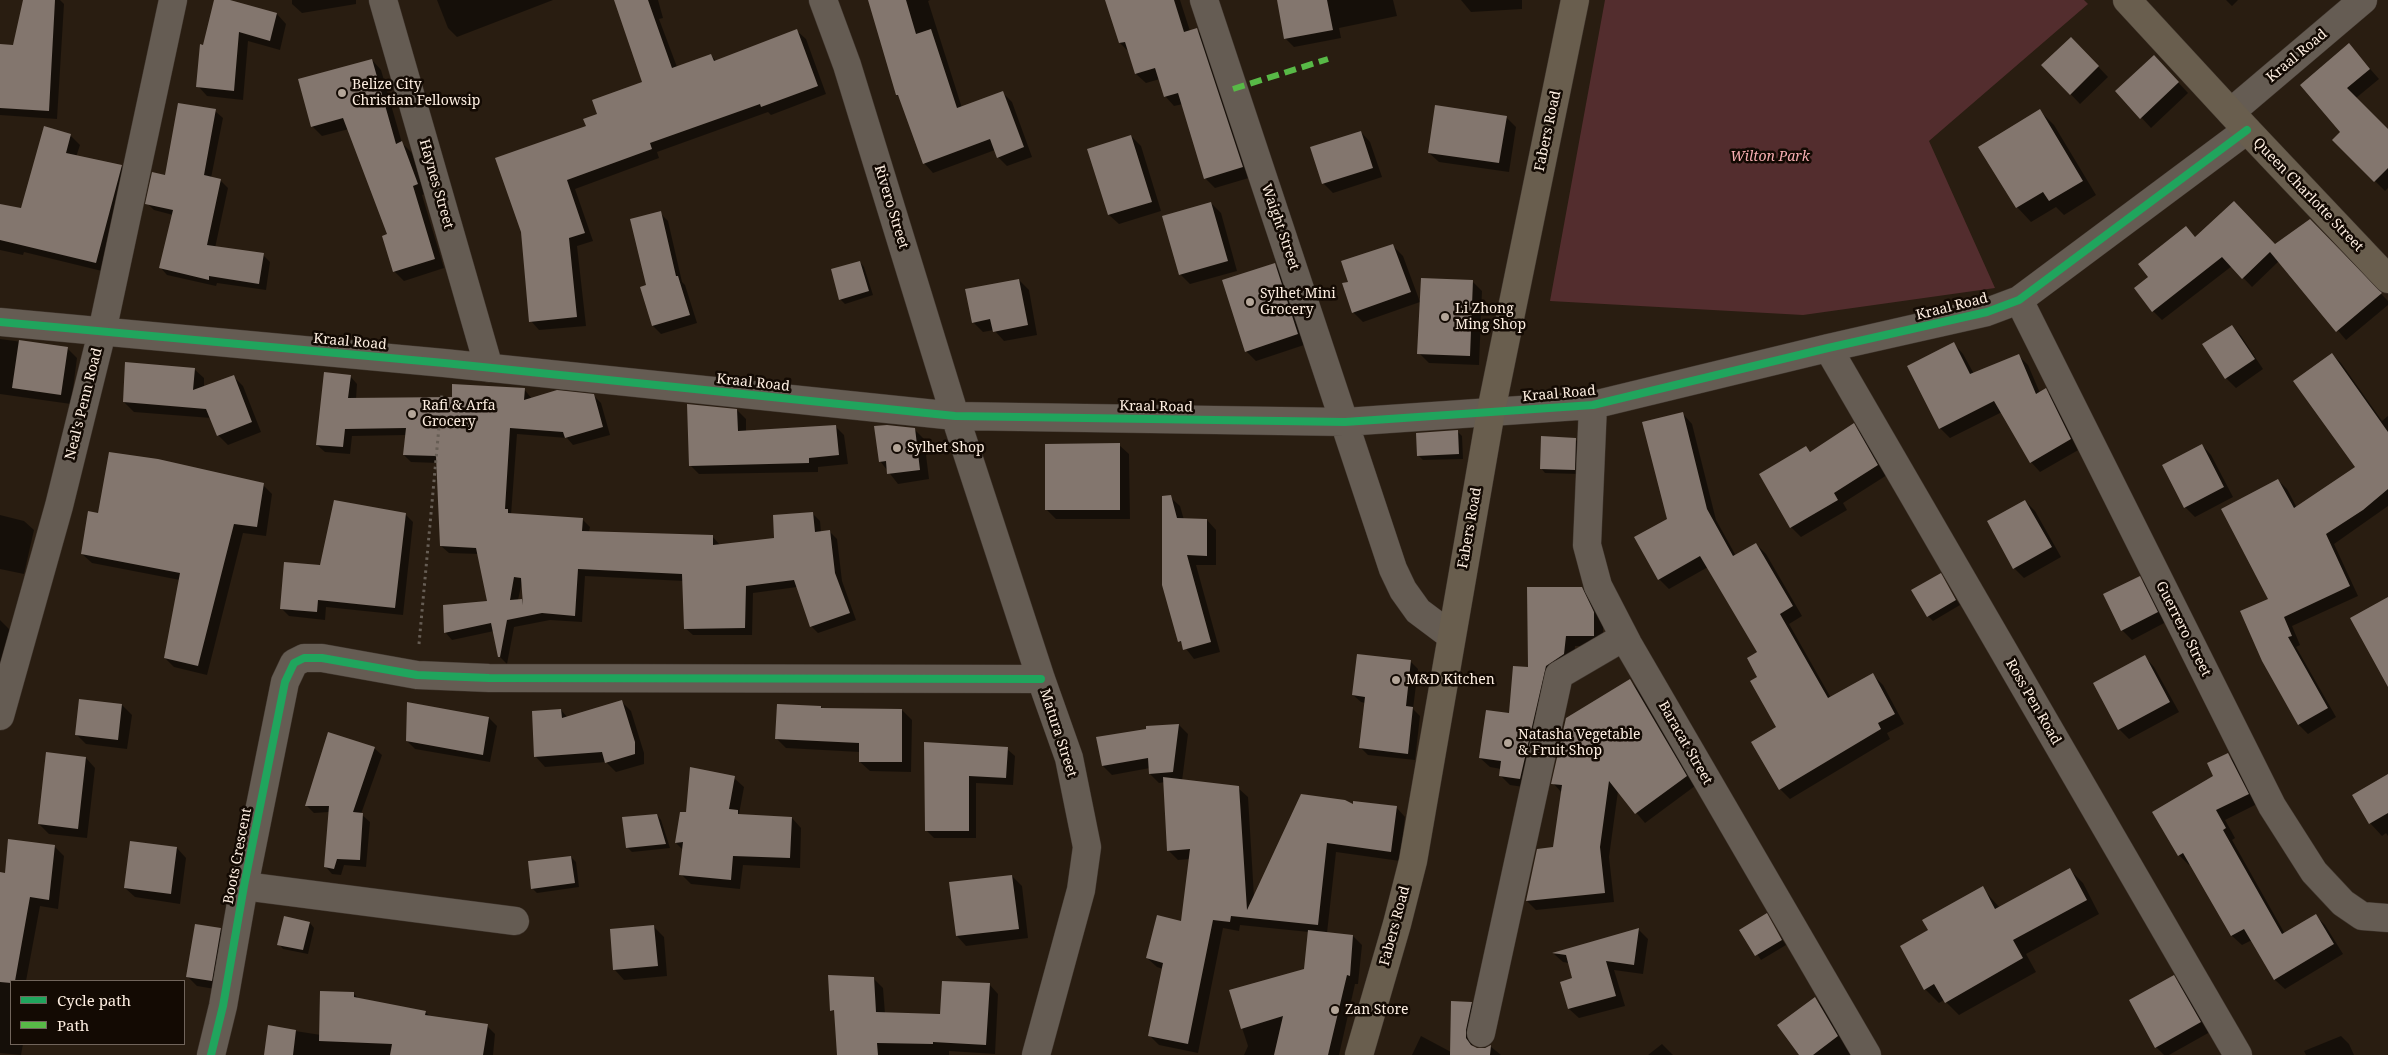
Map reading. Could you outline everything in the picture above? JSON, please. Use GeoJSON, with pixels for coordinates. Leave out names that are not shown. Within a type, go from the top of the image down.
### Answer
{"type":"FeatureCollection","features":[{"type":"Feature","properties":{"kind":"main road","name":"Fabers Road"},"geometry":{"type":"LineString","coordinates":[[1359,1055],[1397,924],[1413,860],[1450,635],[1491,412],[1576,0]]}},
{"type":"Feature","properties":{"kind":"main road","name":"Queen Charlotte Street"},"geometry":{"type":"LineString","coordinates":[[2127,0],[2388,279]]}},
{"type":"Feature","properties":{"kind":"street","name":"Neal's Penn Road"},"geometry":{"type":"LineString","coordinates":[[0,716],[59,506],[102,332],[173,0]]}},
{"type":"Feature","properties":{"kind":"street","name":"Haynes Street"},"geometry":{"type":"LineString","coordinates":[[383,0],[489,368]]}},
{"type":"Feature","properties":{"kind":"street","name":"Rivero Street"},"geometry":{"type":"LineString","coordinates":[[823,0],[847,65],[955,416]]}},
{"type":"Feature","properties":{"kind":"street","name":"Waight Street"},"geometry":{"type":"LineString","coordinates":[[1204,0],[1393,569],[1403,590],[1418,611],[1450,635]]}},
{"type":"Feature","properties":{"kind":"street","name":"Kraal Road"},"geometry":{"type":"LineString","coordinates":[[0,322],[444,363],[955,416],[1345,422],[1593,406],[1828,348],[1987,312],[2019,300],[2239,121],[2363,0]]}},
{"type":"Feature","properties":{"kind":"street","name":"Guerrero Street"},"geometry":{"type":"LineString","coordinates":[[2019,300],[2272,806],[2314,872],[2343,902],[2362,916],[2388,918]]}},
{"type":"Feature","properties":{"kind":"street","name":"Ross Pen Road"},"geometry":{"type":"LineString","coordinates":[[1828,348],[2238,1055]]}},
{"type":"Feature","properties":{"kind":"street","name":"Baracat Street"},"geometry":{"type":"LineString","coordinates":[[1593,406],[1588,545],[1598,586],[1624,637],[1867,1055]]}},
{"type":"Feature","properties":{"kind":"street","name":"Matura Street"},"geometry":{"type":"LineString","coordinates":[[955,416],[1040,679],[1069,758],[1087,847],[1081,890],[1036,1055]]}},
{"type":"Feature","properties":{"kind":"street"},"geometry":{"type":"LineString","coordinates":[[1481,1033],[1559,675],[1624,637]]}},
{"type":"Feature","properties":{"kind":"street","name":"Boots Crescent"},"geometry":{"type":"LineString","coordinates":[[210,1055],[223,1006],[244,886],[285,682],[294,663],[304,658],[322,658],[417,675]]}},
{"type":"Feature","properties":{"kind":"street"},"geometry":{"type":"LineString","coordinates":[[417,675],[489,678],[1040,679]]}},
{"type":"Feature","properties":{"kind":"street"},"geometry":{"type":"LineString","coordinates":[[244,886],[515,921]]}},
{"type":"Feature","properties":{"kind":"path"},"geometry":{"type":"LineString","coordinates":[[417,675],[444,363]]}},
{"type":"Feature","properties":{"kind":"green space","name":"Wilton Park"},"geometry":{"type":"Polygon","coordinates":[[[1605,0],[2084,0],[2088,4],[1929,141],[1995,288],[1803,315],[1550,301],[1605,0]]]}},
{"type":"Feature","properties":{"kind":"building"},"geometry":{"type":"Polygon","coordinates":[[[23,0],[55,0],[49,111],[0,108],[0,44],[13,45],[23,0]]]}},
{"type":"Feature","properties":{"kind":"building"},"geometry":{"type":"Polygon","coordinates":[[[214,0],[230,0],[277,13],[270,41],[239,32],[234,91],[196,87],[200,44],[203,45],[214,0]]]}},
{"type":"Feature","properties":{"kind":"building"},"geometry":{"type":"Polygon","coordinates":[[[614,0],[648,0],[672,68],[711,54],[714,61],[797,29],[818,86],[761,107],[760,104],[650,143],[652,149],[567,180],[585,233],[569,238],[577,317],[529,322],[521,232],[495,158],[586,126],[583,119],[597,114],[592,100],[642,82],[614,0]]]}},
{"type":"Feature","properties":{"kind":"building"},"geometry":{"type":"Polygon","coordinates":[[[868,0],[906,0],[916,34],[931,29],[957,108],[1003,91],[1024,147],[997,158],[990,139],[923,164],[898,95],[896,95],[868,0]]]}},
{"type":"Feature","properties":{"kind":"building"},"geometry":{"type":"Polygon","coordinates":[[[1105,0],[1174,0],[1184,32],[1197,28],[1243,167],[1204,179],[1178,93],[1164,97],[1155,68],[1135,74],[1125,42],[1119,43],[1105,0]]]}},
{"type":"Feature","properties":{"kind":"building"},"geometry":{"type":"Polygon","coordinates":[[[1277,0],[1327,0],[1333,30],[1284,39],[1277,0]]]}},
{"type":"Feature","properties":{"kind":"building"},"geometry":{"type":"Polygon","coordinates":[[[2071,37],[2099,66],[2070,95],[2041,65],[2071,37]]]}},
{"type":"Feature","properties":{"kind":"building"},"geometry":{"type":"Polygon","coordinates":[[[2349,43],[2370,69],[2347,88],[2388,129],[2388,168],[2374,182],[2332,140],[2340,132],[2300,85],[2349,43]]]}},
{"type":"Feature","properties":{"kind":"building"},"geometry":{"type":"Polygon","coordinates":[[[2154,55],[2179,82],[2140,119],[2115,91],[2154,55]]]}},
{"type":"Feature","properties":{"kind":"building"},"geometry":{"type":"Polygon","coordinates":[[[372,59],[396,144],[402,141],[418,184],[413,186],[435,259],[393,272],[382,236],[387,234],[343,118],[311,127],[298,79],[372,59]]]}},
{"type":"Feature","properties":{"kind":"building"},"geometry":{"type":"Polygon","coordinates":[[[178,103],[216,109],[204,175],[221,179],[207,245],[264,253],[259,284],[209,276],[209,280],[159,268],[173,210],[145,204],[152,172],[165,175],[178,103]]]}},
{"type":"Feature","properties":{"kind":"building"},"geometry":{"type":"Polygon","coordinates":[[[1435,105],[1507,116],[1499,163],[1428,153],[1435,105]]]}},
{"type":"Feature","properties":{"kind":"building"},"geometry":{"type":"Polygon","coordinates":[[[2040,109],[2083,181],[2049,201],[2043,192],[2016,208],[1978,147],[2040,109]]]}},
{"type":"Feature","properties":{"kind":"building"},"geometry":{"type":"Polygon","coordinates":[[[44,126],[71,134],[66,153],[122,165],[96,263],[0,240],[0,204],[21,208],[44,126]]]}},
{"type":"Feature","properties":{"kind":"building"},"geometry":{"type":"Polygon","coordinates":[[[1361,131],[1373,168],[1322,184],[1310,147],[1361,131]]]}},
{"type":"Feature","properties":{"kind":"building"},"geometry":{"type":"Polygon","coordinates":[[[1131,135],[1152,202],[1108,215],[1087,149],[1131,135]]]}},
{"type":"Feature","properties":{"kind":"building"},"geometry":{"type":"Polygon","coordinates":[[[2234,201],[2275,244],[2310,219],[2382,293],[2336,332],[2270,252],[2242,279],[2222,257],[2152,312],[2134,288],[2148,277],[2138,264],[2186,226],[2195,237],[2234,201]]]}},
{"type":"Feature","properties":{"kind":"building"},"geometry":{"type":"Polygon","coordinates":[[[1211,202],[1228,261],[1179,275],[1162,216],[1211,202]]]}},
{"type":"Feature","properties":{"kind":"building"},"geometry":{"type":"Polygon","coordinates":[[[661,211],[676,276],[678,276],[690,315],[652,326],[640,287],[646,285],[630,219],[661,211]]]}},
{"type":"Feature","properties":{"kind":"building"},"geometry":{"type":"Polygon","coordinates":[[[1393,244],[1411,292],[1352,313],[1342,283],[1348,282],[1341,261],[1393,244]]]}},
{"type":"Feature","properties":{"kind":"building"},"geometry":{"type":"Polygon","coordinates":[[[860,261],[869,291],[839,300],[831,269],[860,261]]]}},
{"type":"Feature","properties":{"kind":"building"},"geometry":{"type":"Polygon","coordinates":[[[1275,263],[1298,334],[1245,352],[1222,280],[1275,263]]]}},
{"type":"Feature","properties":{"kind":"building","name":"Li Zhong Ming Shop"},"geometry":{"type":"Polygon","coordinates":[[[1421,278],[1473,280],[1470,356],[1417,354],[1421,278]]]}},
{"type":"Feature","properties":{"kind":"building"},"geometry":{"type":"Polygon","coordinates":[[[1019,279],[1028,325],[993,332],[990,319],[972,323],[965,289],[1019,279]]]}},
{"type":"Feature","properties":{"kind":"building"},"geometry":{"type":"Polygon","coordinates":[[[2232,325],[2255,359],[2225,379],[2202,344],[2232,325]]]}},
{"type":"Feature","properties":{"kind":"building"},"geometry":{"type":"Polygon","coordinates":[[[19,340],[68,347],[61,395],[12,388],[19,340]]]}},
{"type":"Feature","properties":{"kind":"building"},"geometry":{"type":"Polygon","coordinates":[[[1954,342],[1970,374],[2019,354],[2036,394],[2046,388],[2071,439],[2030,463],[1994,401],[1939,429],[1907,366],[1954,342]]]}},
{"type":"Feature","properties":{"kind":"building"},"geometry":{"type":"Polygon","coordinates":[[[2332,353],[2388,432],[2388,489],[2363,510],[2326,534],[2350,586],[2284,617],[2292,636],[2288,637],[2328,708],[2298,725],[2262,661],[2240,611],[2268,599],[2221,509],[2278,479],[2294,508],[2355,467],[2293,381],[2332,353]]]}},
{"type":"Feature","properties":{"kind":"building"},"geometry":{"type":"Polygon","coordinates":[[[125,362],[195,368],[193,390],[234,375],[252,422],[217,436],[206,409],[123,402],[125,362]]]}},
{"type":"Feature","properties":{"kind":"building"},"geometry":{"type":"Polygon","coordinates":[[[324,372],[351,375],[348,398],[452,397],[452,384],[525,388],[524,400],[557,390],[594,394],[603,427],[565,438],[563,432],[510,428],[505,509],[508,509],[508,513],[583,518],[582,531],[713,535],[713,545],[774,538],[773,515],[813,512],[815,532],[830,530],[835,573],[850,613],[810,627],[794,580],[746,586],[745,628],[684,629],[682,574],[578,569],[575,616],[542,613],[507,620],[500,657],[498,657],[491,623],[444,633],[443,605],[487,601],[476,548],[440,546],[436,456],[403,455],[406,428],[345,429],[343,447],[316,445],[324,372]],[[514,577],[510,600],[522,599],[523,605],[521,578],[514,577]]]}},
{"type":"Feature","properties":{"kind":"building"},"geometry":{"type":"Polygon","coordinates":[[[687,404],[737,409],[738,431],[836,425],[839,455],[809,458],[809,463],[689,466],[687,404]]]}},
{"type":"Feature","properties":{"kind":"building"},"geometry":{"type":"Polygon","coordinates":[[[1683,412],[1707,509],[1733,556],[1756,543],[1793,606],[1780,614],[1828,698],[1873,673],[1895,714],[1878,723],[1881,729],[1779,790],[1751,742],[1776,727],[1750,681],[1757,677],[1747,658],[1757,652],[1700,556],[1658,580],[1634,537],[1667,519],[1642,422],[1683,412]]]}},
{"type":"Feature","properties":{"kind":"building"},"geometry":{"type":"Polygon","coordinates":[[[1854,423],[1878,465],[1834,493],[1838,500],[1790,528],[1759,474],[1806,446],[1810,452],[1854,423]]]}},
{"type":"Feature","properties":{"kind":"building","name":"Sylhet Shop"},"geometry":{"type":"Polygon","coordinates":[[[887,425],[915,428],[920,470],[887,474],[886,461],[879,462],[874,426],[887,425]]]}},
{"type":"Feature","properties":{"kind":"building"},"geometry":{"type":"Polygon","coordinates":[[[1458,430],[1459,454],[1417,456],[1416,433],[1458,430]]]}},
{"type":"Feature","properties":{"kind":"building"},"geometry":{"type":"Polygon","coordinates":[[[1541,436],[1576,438],[1575,470],[1540,469],[1541,436]]]}},
{"type":"Feature","properties":{"kind":"building"},"geometry":{"type":"Polygon","coordinates":[[[1120,443],[1120,510],[1045,510],[1045,444],[1120,443]]]}},
{"type":"Feature","properties":{"kind":"building"},"geometry":{"type":"Polygon","coordinates":[[[2202,444],[2224,487],[2184,508],[2162,465],[2202,444]]]}},
{"type":"Feature","properties":{"kind":"building"},"geometry":{"type":"Polygon","coordinates":[[[109,452],[158,459],[264,483],[257,527],[234,524],[198,666],[164,658],[180,573],[81,554],[88,511],[98,513],[109,452]]]}},
{"type":"Feature","properties":{"kind":"building"},"geometry":{"type":"Polygon","coordinates":[[[1171,495],[1177,518],[1207,519],[1207,556],[1187,555],[1211,642],[1183,650],[1181,641],[1178,642],[1162,585],[1162,496],[1171,495]]]}},
{"type":"Feature","properties":{"kind":"building"},"geometry":{"type":"Polygon","coordinates":[[[334,500],[406,513],[395,608],[318,600],[317,612],[280,609],[284,562],[320,565],[334,500]]]}},
{"type":"Feature","properties":{"kind":"building"},"geometry":{"type":"Polygon","coordinates":[[[2025,500],[2052,547],[2013,569],[1987,521],[2025,500]]]}},
{"type":"Feature","properties":{"kind":"building"},"geometry":{"type":"Polygon","coordinates":[[[1941,573],[1956,600],[1927,617],[1911,590],[1941,573]]]}},
{"type":"Feature","properties":{"kind":"building"},"geometry":{"type":"Polygon","coordinates":[[[2140,576],[2158,612],[2121,631],[2103,594],[2140,576]]]}},
{"type":"Feature","properties":{"kind":"building"},"geometry":{"type":"Polygon","coordinates":[[[1527,587],[1582,587],[1594,612],[1594,636],[1566,636],[1564,654],[1546,666],[1520,779],[1499,776],[1501,761],[1479,758],[1486,710],[1509,713],[1513,666],[1528,667],[1527,587]]]}},
{"type":"Feature","properties":{"kind":"building"},"geometry":{"type":"Polygon","coordinates":[[[2388,597],[2388,687],[2350,618],[2388,597]]]}},
{"type":"Feature","properties":{"kind":"building"},"geometry":{"type":"Polygon","coordinates":[[[1357,654],[1411,660],[1406,706],[1413,707],[1408,754],[1359,748],[1365,697],[1352,695],[1357,654]]]}},
{"type":"Feature","properties":{"kind":"building"},"geometry":{"type":"Polygon","coordinates":[[[2145,655],[2170,702],[2118,730],[2093,683],[2145,655]]]}},
{"type":"Feature","properties":{"kind":"building"},"geometry":{"type":"Polygon","coordinates":[[[1630,679],[1687,776],[1635,814],[1609,781],[1600,847],[1605,893],[1526,901],[1537,849],[1553,847],[1562,785],[1551,784],[1566,718],[1630,679]]]}},
{"type":"Feature","properties":{"kind":"building"},"geometry":{"type":"Polygon","coordinates":[[[79,699],[122,704],[118,740],[75,735],[79,699]]]}},
{"type":"Feature","properties":{"kind":"building"},"geometry":{"type":"Polygon","coordinates":[[[622,700],[635,742],[635,754],[605,763],[602,752],[534,757],[532,711],[561,709],[562,718],[622,700]]]}},
{"type":"Feature","properties":{"kind":"building"},"geometry":{"type":"Polygon","coordinates":[[[407,702],[489,717],[483,755],[406,741],[407,702]]]}},
{"type":"Feature","properties":{"kind":"building"},"geometry":{"type":"Polygon","coordinates":[[[777,704],[821,706],[821,708],[902,709],[902,762],[859,762],[859,743],[775,739],[777,704]]]}},
{"type":"Feature","properties":{"kind":"building"},"geometry":{"type":"Polygon","coordinates":[[[1179,724],[1173,772],[1149,774],[1148,758],[1102,766],[1096,737],[1146,729],[1146,726],[1179,724]]]}},
{"type":"Feature","properties":{"kind":"building"},"geometry":{"type":"Polygon","coordinates":[[[328,732],[375,747],[353,812],[363,813],[360,860],[337,859],[334,869],[324,867],[329,806],[305,806],[328,732]]]}},
{"type":"Feature","properties":{"kind":"building"},"geometry":{"type":"Polygon","coordinates":[[[924,742],[1008,747],[1006,778],[969,776],[969,831],[925,831],[924,742]]]}},
{"type":"Feature","properties":{"kind":"building"},"geometry":{"type":"Polygon","coordinates":[[[46,752],[86,757],[78,829],[38,824],[46,752]]]}},
{"type":"Feature","properties":{"kind":"building"},"geometry":{"type":"Polygon","coordinates":[[[2228,753],[2249,794],[2216,810],[2226,828],[2223,830],[2282,934],[2316,914],[2334,944],[2274,980],[2244,929],[2231,936],[2183,853],[2178,856],[2152,812],[2213,776],[2207,763],[2228,753]]]}},
{"type":"Feature","properties":{"kind":"building"},"geometry":{"type":"Polygon","coordinates":[[[690,767],[735,776],[729,809],[738,810],[738,814],[792,817],[790,858],[733,856],[731,880],[679,875],[683,842],[675,843],[680,812],[686,812],[690,767]]]}},
{"type":"Feature","properties":{"kind":"building"},"geometry":{"type":"Polygon","coordinates":[[[2388,774],[2388,813],[2369,824],[2352,795],[2388,774]]]}},
{"type":"Feature","properties":{"kind":"building"},"geometry":{"type":"Polygon","coordinates":[[[1163,777],[1239,786],[1247,910],[1301,794],[1345,800],[1353,804],[1353,801],[1397,806],[1391,852],[1327,843],[1318,925],[1231,916],[1230,922],[1213,920],[1188,1044],[1148,1036],[1163,963],[1146,958],[1157,915],[1181,921],[1190,849],[1167,851],[1163,777]]]}},
{"type":"Feature","properties":{"kind":"building"},"geometry":{"type":"Polygon","coordinates":[[[657,814],[666,844],[626,848],[622,817],[657,814]]]}},
{"type":"Feature","properties":{"kind":"building"},"geometry":{"type":"Polygon","coordinates":[[[8,839],[55,845],[49,900],[30,897],[15,980],[10,980],[10,983],[0,982],[0,872],[5,873],[8,839]]]}},
{"type":"Feature","properties":{"kind":"building"},"geometry":{"type":"Polygon","coordinates":[[[130,841],[177,847],[171,894],[124,888],[130,841]]]}},
{"type":"Feature","properties":{"kind":"building"},"geometry":{"type":"Polygon","coordinates":[[[571,856],[575,883],[531,889],[528,861],[571,856]]]}},
{"type":"Feature","properties":{"kind":"building"},"geometry":{"type":"Polygon","coordinates":[[[2070,868],[2087,900],[2013,940],[2023,958],[1945,1003],[1934,984],[1924,990],[1900,946],[1928,930],[1922,920],[1983,886],[1995,909],[2070,868]]]}},
{"type":"Feature","properties":{"kind":"building"},"geometry":{"type":"Polygon","coordinates":[[[1012,875],[1019,929],[956,936],[949,882],[1012,875]]]}},
{"type":"Feature","properties":{"kind":"building"},"geometry":{"type":"Polygon","coordinates":[[[1767,913],[1782,940],[1755,956],[1739,930],[1767,913]]]}},
{"type":"Feature","properties":{"kind":"building"},"geometry":{"type":"Polygon","coordinates":[[[284,916],[310,922],[303,950],[277,945],[284,916]]]}},
{"type":"Feature","properties":{"kind":"building"},"geometry":{"type":"Polygon","coordinates":[[[195,924],[221,928],[212,981],[186,977],[195,924]]]}},
{"type":"Feature","properties":{"kind":"building"},"geometry":{"type":"Polygon","coordinates":[[[654,925],[658,966],[613,970],[610,929],[654,925]]]}},
{"type":"Feature","properties":{"kind":"building"},"geometry":{"type":"Polygon","coordinates":[[[1639,928],[1634,965],[1606,961],[1616,996],[1568,1009],[1560,982],[1572,978],[1566,955],[1552,953],[1639,928]]]}},
{"type":"Feature","properties":{"kind":"building"},"geometry":{"type":"Polygon","coordinates":[[[1308,930],[1353,935],[1350,976],[1347,975],[1328,1055],[1274,1055],[1283,1016],[1241,1029],[1229,990],[1304,969],[1308,930]]]}},
{"type":"Feature","properties":{"kind":"building"},"geometry":{"type":"Polygon","coordinates":[[[828,975],[874,977],[876,1012],[940,1014],[942,981],[990,983],[986,1045],[933,1042],[933,1044],[877,1043],[878,1055],[837,1055],[834,1010],[830,1011],[828,975]]]}},
{"type":"Feature","properties":{"kind":"building"},"geometry":{"type":"Polygon","coordinates":[[[2174,975],[2201,1022],[2155,1048],[2129,1000],[2174,975]]]}},
{"type":"Feature","properties":{"kind":"building"},"geometry":{"type":"Polygon","coordinates":[[[320,991],[354,992],[354,997],[426,1011],[425,1015],[488,1024],[483,1055],[390,1055],[392,1044],[319,1041],[320,991]]]}},
{"type":"Feature","properties":{"kind":"building"},"geometry":{"type":"Polygon","coordinates":[[[1815,997],[1838,1036],[1813,1055],[1799,1055],[1777,1025],[1815,997]]]}},
{"type":"Feature","properties":{"kind":"building"},"geometry":{"type":"Polygon","coordinates":[[[1451,1001],[1472,1002],[1466,1038],[1471,1045],[1477,1048],[1485,1048],[1491,1045],[1490,1055],[1450,1055],[1451,1001]]]}},
{"type":"Feature","properties":{"kind":"building"},"geometry":{"type":"Polygon","coordinates":[[[268,1025],[296,1030],[293,1055],[264,1055],[268,1025]]]}},
{"type":"Feature","properties":{"kind":"marked path"},"geometry":{"type":"LineString","coordinates":[[1233,89],[1328,59]]}},
{"type":"Feature","properties":{"kind":"cycle path"},"geometry":{"type":"LineString","coordinates":[[0,322],[444,363],[955,416],[1345,422],[1593,405],[1987,312],[2019,300],[2247,130]]}},
{"type":"Feature","properties":{"kind":"cycle path"},"geometry":{"type":"LineString","coordinates":[[211,1055],[223,1006],[244,886],[285,682],[294,663],[304,658],[322,658],[417,675],[489,678],[1041,679]]}},
{"type":"Feature","properties":{"kind":"place","name":"Belize City Christian Fellowsip"},"geometry":{"type":"Point","coordinates":[342,93]}},
{"type":"Feature","properties":{"kind":"place","name":"Sylhet Mini Grocery"},"geometry":{"type":"Point","coordinates":[1250,302]}},
{"type":"Feature","properties":{"kind":"place","name":"Li Zhong Ming Shop"},"geometry":{"type":"Point","coordinates":[1445,317]}},
{"type":"Feature","properties":{"kind":"place","name":"Rafi & Arfa Grocery"},"geometry":{"type":"Point","coordinates":[412,414]}},
{"type":"Feature","properties":{"kind":"place","name":"Sylhet Shop"},"geometry":{"type":"Point","coordinates":[897,448]}},
{"type":"Feature","properties":{"kind":"place","name":"M&D Kitchen"},"geometry":{"type":"Point","coordinates":[1396,680]}},
{"type":"Feature","properties":{"kind":"place","name":"Natasha Vegetable & Fruit Shop"},"geometry":{"type":"Point","coordinates":[1508,743]}},
{"type":"Feature","properties":{"kind":"place","name":"Zan Store"},"geometry":{"type":"Point","coordinates":[1335,1010]}}]}
